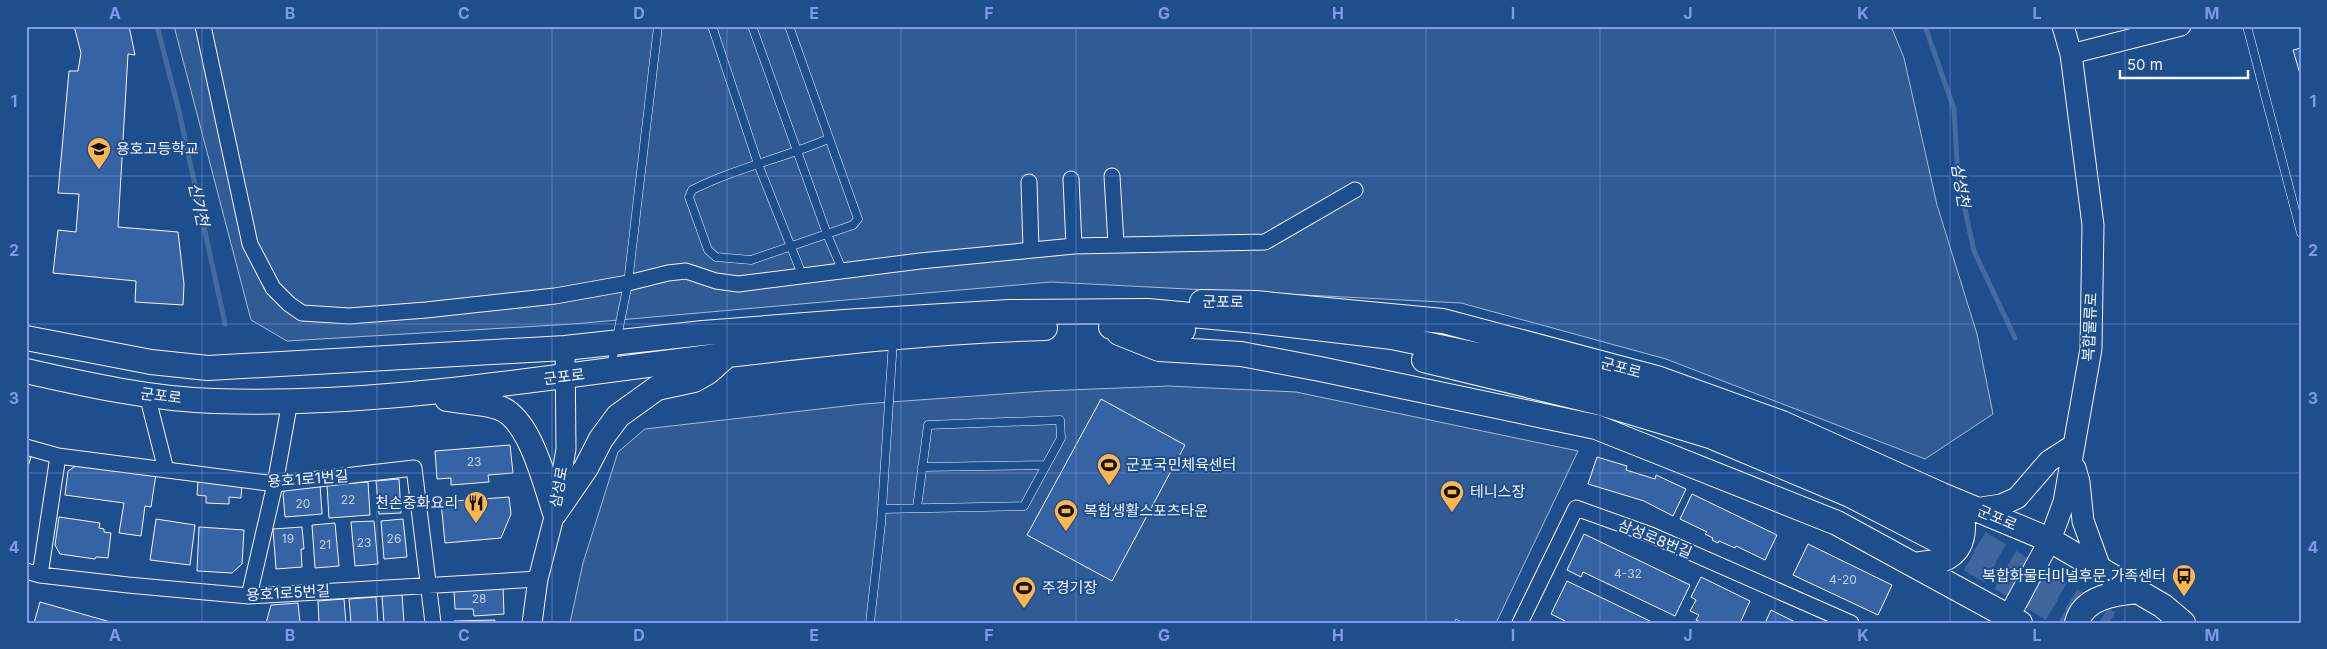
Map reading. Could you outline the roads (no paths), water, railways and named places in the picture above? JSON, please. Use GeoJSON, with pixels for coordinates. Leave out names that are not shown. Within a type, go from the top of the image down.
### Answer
{"type":"FeatureCollection","features":[{"type":"Feature","properties":{"kind":"main road","name":"복합물류로"},"geometry":{"type":"LineString","coordinates":[[2011,620],[2050,540],[2064,502],[2091,349],[2093,225],[2071,54],[2063,26]]}},
{"type":"Feature","properties":{"kind":"main road","name":"군포로"},"geometry":{"type":"LineString","coordinates":[[1009,312],[1048,301],[1166,301],[1255,303],[1443,321],[1657,378],[1782,423],[1956,519]]}},
{"type":"Feature","properties":{"kind":"main road","name":"군포로"},"geometry":{"type":"LineString","coordinates":[[26,338],[151,362],[208,368],[565,348],[614,342],[644,341],[703,333],[1009,312],[1148,311],[1256,321],[1392,337],[1511,362],[1717,418],[1778,442],[1956,519]]}},
{"type":"Feature","properties":{"kind":"main road"},"geometry":{"type":"LineString","coordinates":[[754,353],[752,346],[755,343],[830,334],[844,322]]}},
{"type":"Feature","properties":{"kind":"main road","name":"군포로"},"geometry":{"type":"LineString","coordinates":[[1103,326],[1159,350],[1241,354],[1596,427],[1837,523],[2011,620]]}},
{"type":"Feature","properties":{"kind":"main road","name":"군포로"},"geometry":{"type":"LineString","coordinates":[[26,371],[147,395],[213,401],[290,401],[418,395],[610,372],[727,355],[894,336],[991,329],[1103,326],[1253,334],[1377,350],[1597,402],[1710,436],[1850,495],[2050,540],[2163,606],[2184,623]]}},
{"type":"Feature","properties":{"kind":"main road"},"geometry":{"type":"LineString","coordinates":[[555,513],[586,468],[601,439],[618,416],[657,388],[694,380],[708,372],[727,355]]}},
{"type":"Feature","properties":{"kind":"main road"},"geometry":{"type":"LineString","coordinates":[[418,395],[499,407],[510,415],[524,431],[533,446],[555,513]]}},
{"type":"Feature","properties":{"kind":"main road"},"geometry":{"type":"LineString","coordinates":[[1956,519],[2017,498],[2049,461],[2073,451],[2079,482],[2083,521],[2100,568]]}},
{"type":"Feature","properties":{"kind":"main road"},"geometry":{"type":"LineString","coordinates":[[1915,565],[1944,560],[1953,554],[1964,532],[1964,519],[1956,519]]}},
{"type":"Feature","properties":{"kind":"main road"},"geometry":{"type":"LineString","coordinates":[[2077,623],[2090,604],[2119,593],[2138,591]]}},
{"type":"Feature","properties":{"kind":"street"},"geometry":{"type":"LineString","coordinates":[[203,26],[250,244],[273,288],[288,304],[302,313],[349,316],[555,296],[686,271],[728,283],[803,277],[920,261],[1074,246],[1265,242],[1356,190]]}},
{"type":"Feature","properties":{"kind":"street"},"geometry":{"type":"LineString","coordinates":[[2071,54],[2182,26]]}},
{"type":"Feature","properties":{"kind":"street"},"geometry":{"type":"LineString","coordinates":[[1112,176],[1116,244]]}},
{"type":"Feature","properties":{"kind":"street"},"geometry":{"type":"LineString","coordinates":[[1071,179],[1074,246]]}},
{"type":"Feature","properties":{"kind":"street"},"geometry":{"type":"LineString","coordinates":[[1029,182],[1031,250]]}},
{"type":"Feature","properties":{"kind":"street","name":"삼성로"},"geometry":{"type":"LineString","coordinates":[[532,623],[538,579],[555,513],[566,449],[565,348]]}},
{"type":"Feature","properties":{"kind":"street"},"geometry":{"type":"LineString","coordinates":[[147,395],[166,470]]}},
{"type":"Feature","properties":{"kind":"street"},"geometry":{"type":"LineString","coordinates":[[249,596],[275,484],[290,401]]}},
{"type":"Feature","properties":{"kind":"street","name":"용호1로1번길"},"geometry":{"type":"LineString","coordinates":[[26,447],[58,456],[275,484],[414,468],[430,584]]}},
{"type":"Feature","properties":{"kind":"street"},"geometry":{"type":"LineString","coordinates":[[33,573],[58,456]]}},
{"type":"Feature","properties":{"kind":"street","name":"삼성로8번길"},"geometry":{"type":"LineString","coordinates":[[1520,623],[1576,508],[1651,535],[1851,623]]}},
{"type":"Feature","properties":{"kind":"street","name":"용호1로5번길"},"geometry":{"type":"LineString","coordinates":[[33,573],[128,585],[249,596],[538,579]]}},
{"type":"Feature","properties":{"kind":"street"},"geometry":{"type":"LineString","coordinates":[[430,584],[433,623]]}},
{"type":"Feature","properties":{"kind":"lane"},"geometry":{"type":"LineString","coordinates":[[610,372],[614,342],[628,283],[658,26]]}},
{"type":"Feature","properties":{"kind":"lane"},"geometry":{"type":"LineString","coordinates":[[712,26],[758,164],[803,277]]}},
{"type":"Feature","properties":{"kind":"lane"},"geometry":{"type":"LineString","coordinates":[[752,26],[797,153],[843,272]]}},
{"type":"Feature","properties":{"kind":"lane"},"geometry":{"type":"LineString","coordinates":[[789,26],[858,219],[853,225],[750,260],[716,257],[708,250],[689,197],[692,190],[758,164],[797,153],[828,139]]}},
{"type":"Feature","properties":{"kind":"lane"},"geometry":{"type":"LineString","coordinates":[[2247,26],[2301,233]]}},
{"type":"Feature","properties":{"kind":"lane"},"geometry":{"type":"LineString","coordinates":[[870,623],[882,509],[894,336]]}},
{"type":"Feature","properties":{"kind":"lane"},"geometry":{"type":"LineString","coordinates":[[882,509],[1024,506],[1061,438],[1060,420],[928,425],[917,508]]}},
{"type":"Feature","properties":{"kind":"lane"},"geometry":{"type":"LineString","coordinates":[[922,467],[1046,465]]}},
{"type":"Feature","properties":{"kind":"waterway","name":"신기천"},"geometry":{"type":"LineString","coordinates":[[157,26],[179,111],[225,324]]}},
{"type":"Feature","properties":{"kind":"waterway","name":"삼성천"},"geometry":{"type":"LineString","coordinates":[[1925,26],[1954,109],[1958,178],[1974,251],[2015,338]]}},
{"type":"Feature","properties":{"kind":"tunnel"},"geometry":{"type":"LineString","coordinates":[[1949,523],[2109,623]]}},
{"type":"Feature","properties":{"kind":"tunnel"},"geometry":{"type":"LineString","coordinates":[[1939,541],[2074,623]]}},
{"type":"Feature","properties":{"kind":"place","name":"용호고등학교"},"geometry":{"type":"Point","coordinates":[99,170]}},
{"type":"Feature","properties":{"kind":"place","name":"군포국민체육센터"},"geometry":{"type":"Point","coordinates":[1109,486]}},
{"type":"Feature","properties":{"kind":"place","name":"테니스장"},"geometry":{"type":"Point","coordinates":[1452,513]}},
{"type":"Feature","properties":{"kind":"place","name":"천손중화요리"},"geometry":{"type":"Point","coordinates":[476,524]}},
{"type":"Feature","properties":{"kind":"place","name":"복합생활스포츠타운"},"geometry":{"type":"Point","coordinates":[1066,532]}},
{"type":"Feature","properties":{"kind":"place","name":"복합화물터미널후문.가족센터"},"geometry":{"type":"Point","coordinates":[2184,597]}},
{"type":"Feature","properties":{"kind":"place","name":"주경기장"},"geometry":{"type":"Point","coordinates":[1024,609]}}]}
